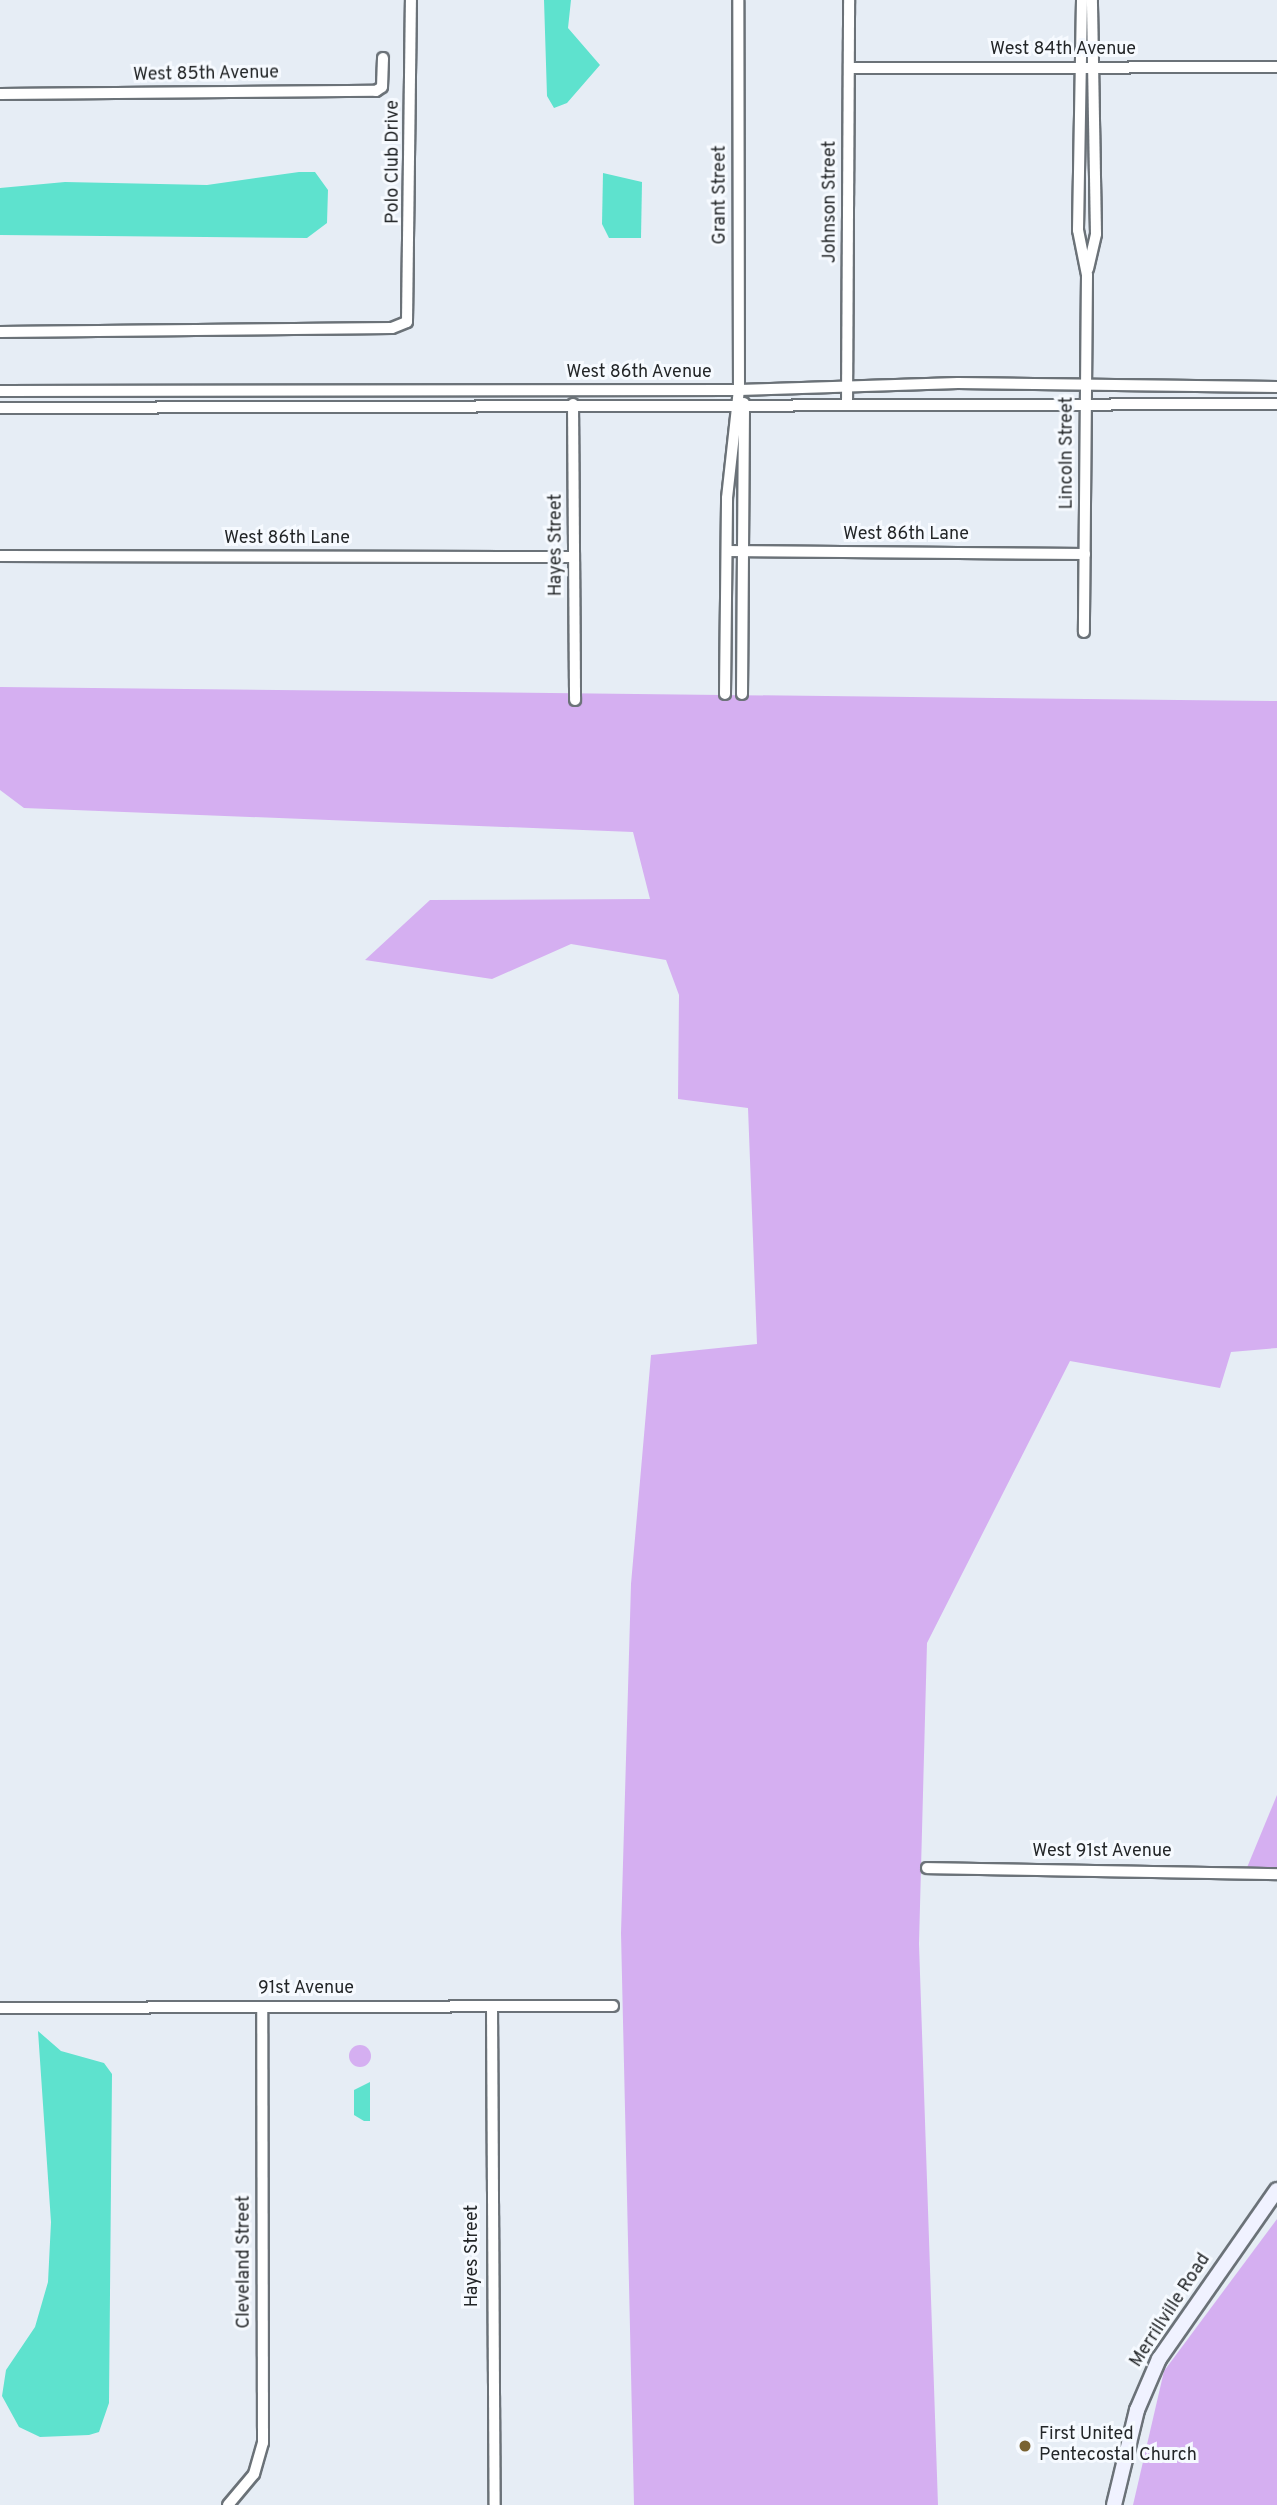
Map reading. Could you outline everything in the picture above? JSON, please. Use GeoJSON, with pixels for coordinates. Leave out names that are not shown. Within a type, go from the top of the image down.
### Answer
{"type":"FeatureCollection","features":[{"type":"Feature","properties":{"kind":"street","name":"Polo Club Drive"},"geometry":{"type":"LineString","coordinates":[[0,332],[392,328],[407,323],[411,0]]}},
{"type":"Feature","properties":{"kind":"street","name":"Grant Street"},"geometry":{"type":"LineString","coordinates":[[725,694],[733,408],[739,390],[738,0]]}},
{"type":"Feature","properties":{"kind":"street","name":"Johnson Street"},"geometry":{"type":"LineString","coordinates":[[847,404],[849,0]]}},
{"type":"Feature","properties":{"kind":"street","name":"Lincoln Street"},"geometry":{"type":"LineString","coordinates":[[1082,0],[1078,68],[1078,230],[1087,275],[1084,632]]}},
{"type":"Feature","properties":{"kind":"street","name":"Lincoln Street"},"geometry":{"type":"LineString","coordinates":[[1087,275],[1096,234],[1096,68],[1092,0]]}},
{"type":"Feature","properties":{"kind":"street","name":"West 85th Avenue"},"geometry":{"type":"LineString","coordinates":[[0,94],[376,91],[382,86],[383,58]]}},
{"type":"Feature","properties":{"kind":"street","name":"West 84th Avenue"},"geometry":{"type":"LineString","coordinates":[[850,68],[1277,67]]}},
{"type":"Feature","properties":{"kind":"street","name":"West 86th Avenue"},"geometry":{"type":"LineString","coordinates":[[0,391],[739,390],[1086,385],[1277,387]]}},
{"type":"Feature","properties":{"kind":"street","name":"Hayes Street"},"geometry":{"type":"LineString","coordinates":[[573,390],[575,700]]}},
{"type":"Feature","properties":{"kind":"street","name":"Grant Street"},"geometry":{"type":"LineString","coordinates":[[739,390],[746,408],[742,694]]}},
{"type":"Feature","properties":{"kind":"street","name":"West 86th Avenue"},"geometry":{"type":"LineString","coordinates":[[0,408],[746,408],[847,404],[1277,404]]}},
{"type":"Feature","properties":{"kind":"street","name":"West 86th Lane"},"geometry":{"type":"LineString","coordinates":[[727,551],[1085,554]]}},
{"type":"Feature","properties":{"kind":"street","name":"West 86th Lane"},"geometry":{"type":"LineString","coordinates":[[0,556],[574,557]]}},
{"type":"Feature","properties":{"kind":"street","name":"West 91st Avenue"},"geometry":{"type":"LineString","coordinates":[[927,1868],[1277,1874]]}},
{"type":"Feature","properties":{"kind":"street","name":"Hayes Street"},"geometry":{"type":"LineString","coordinates":[[492,2006],[495,2505]]}},
{"type":"Feature","properties":{"kind":"street","name":"91st Avenue"},"geometry":{"type":"LineString","coordinates":[[0,2008],[613,2006]]}},
{"type":"Feature","properties":{"kind":"street","name":"Cleveland Street"},"geometry":{"type":"LineString","coordinates":[[228,2505],[254,2474],[263,2443],[261,2007]]}},
{"type":"Feature","properties":{"kind":"street","name":"Merrillville Road"},"geometry":{"type":"LineString","coordinates":[[1114,2505],[1137,2410],[1159,2359],[1277,2190]]}},
{"type":"Feature","properties":{"kind":"shaded area"},"geometry":{"type":"Polygon","coordinates":[[[544,0],[571,0],[568,28],[600,65],[567,103],[554,108],[547,96],[544,0]]]}},
{"type":"Feature","properties":{"kind":"shaded area"},"geometry":{"type":"Polygon","coordinates":[[[315,172],[328,190],[327,223],[307,238],[0,235],[0,188],[65,182],[207,185],[315,172]]]}},
{"type":"Feature","properties":{"kind":"shaded area"},"geometry":{"type":"Polygon","coordinates":[[[603,173],[642,182],[641,238],[609,238],[602,224],[603,173]]]}},
{"type":"Feature","properties":{"kind":"shaded area"},"geometry":{"type":"Polygon","coordinates":[[[0,687],[1277,701],[1277,1348],[1231,1352],[1220,1388],[1070,1361],[927,1643],[919,1944],[938,2505],[634,2505],[621,1933],[631,1584],[651,1355],[757,1344],[748,1108],[678,1099],[679,995],[666,960],[571,944],[492,979],[365,960],[430,900],[650,899],[633,832],[24,808],[0,790],[0,687]]]}},
{"type":"Feature","properties":{"kind":"shaded area"},"geometry":{"type":"Polygon","coordinates":[[[1277,1795],[1277,1875],[1246,1870],[1277,1795]]]}},
{"type":"Feature","properties":{"kind":"shaded area"},"geometry":{"type":"Polygon","coordinates":[[[38,2031],[61,2051],[104,2063],[112,2074],[109,2403],[99,2432],[89,2435],[40,2437],[19,2427],[2,2396],[6,2370],[35,2327],[48,2282],[51,2222],[38,2031]]]}},
{"type":"Feature","properties":{"kind":"shaded area"},"geometry":{"type":"Polygon","coordinates":[[[360,2045],[368,2048],[371,2056],[368,2064],[360,2067],[352,2064],[349,2056],[352,2048],[360,2045]]]}},
{"type":"Feature","properties":{"kind":"shaded area"},"geometry":{"type":"Polygon","coordinates":[[[370,2082],[370,2121],[364,2121],[354,2115],[354,2090],[370,2082]]]}},
{"type":"Feature","properties":{"kind":"shaded area"},"geometry":{"type":"Polygon","coordinates":[[[1277,2219],[1277,2505],[1133,2505],[1164,2371],[1277,2219]]]}},
{"type":"Feature","properties":{"kind":"place","name":"First United Pentecostal Church"},"geometry":{"type":"Point","coordinates":[1025,2446]}}]}
